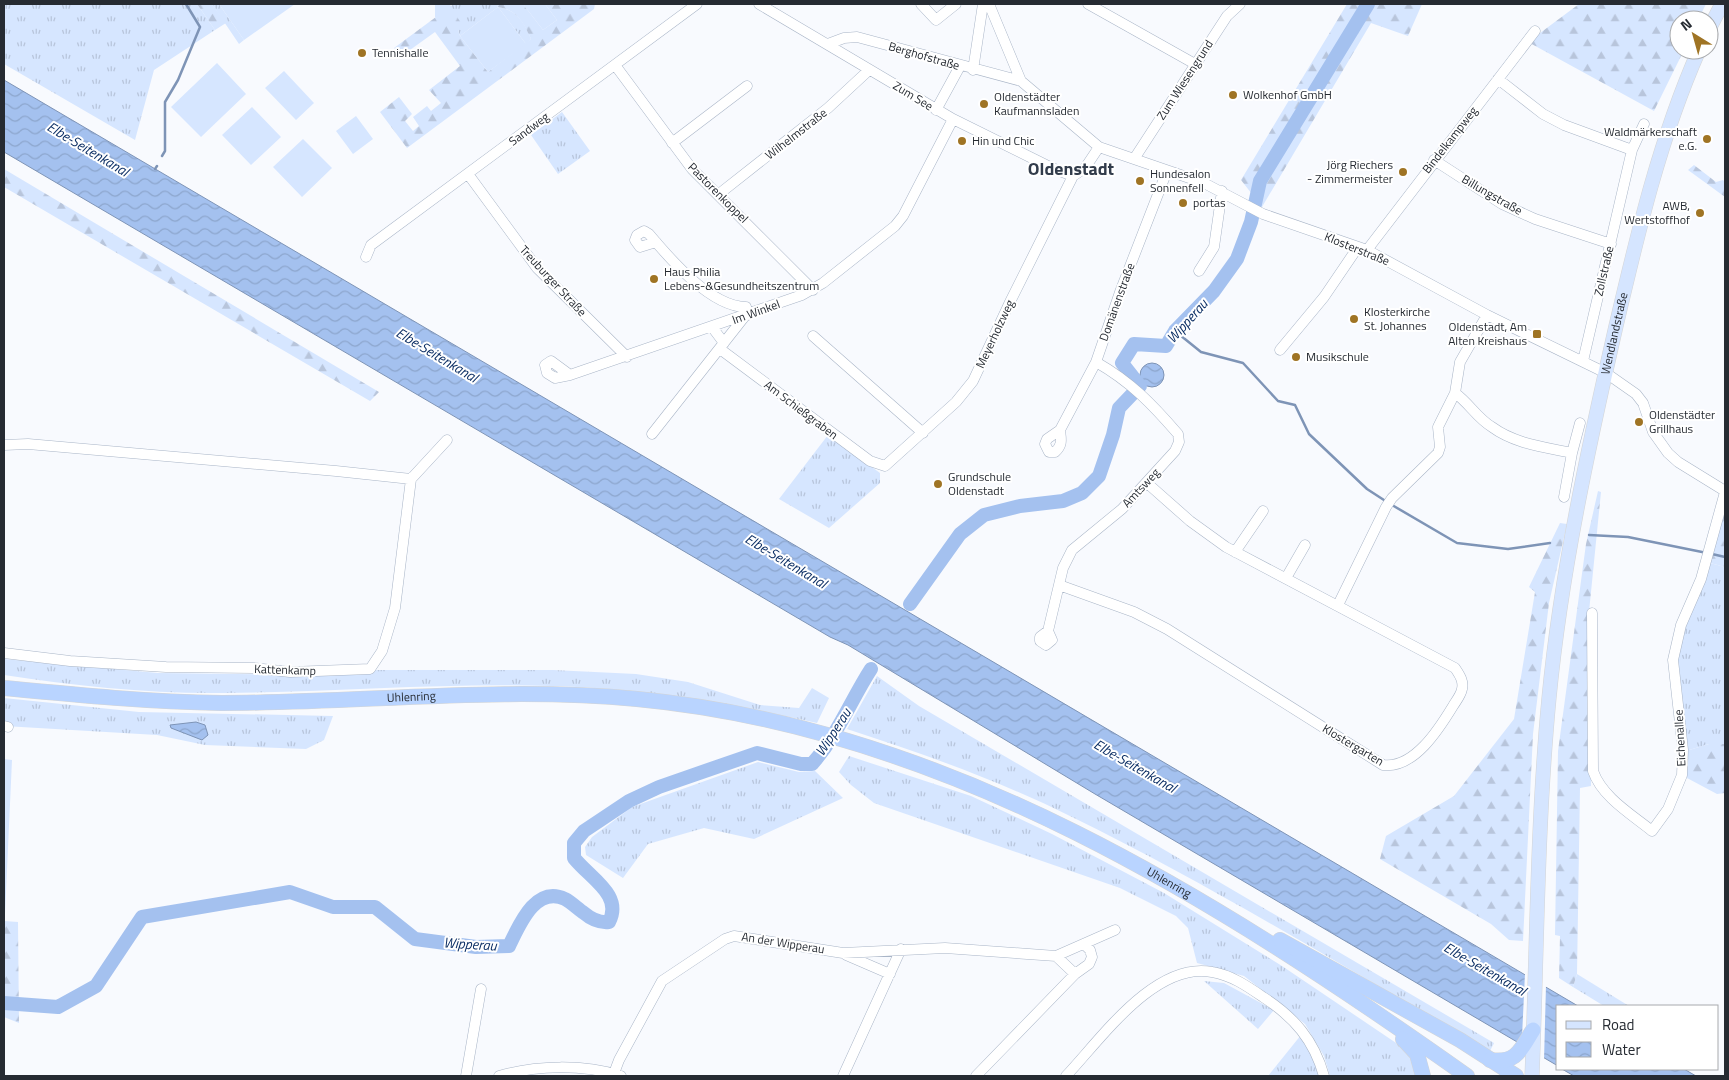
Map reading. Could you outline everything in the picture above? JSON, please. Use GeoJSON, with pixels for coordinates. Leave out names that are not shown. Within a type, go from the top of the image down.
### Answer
{"type":"FeatureCollection","features":[{"type":"Feature","properties":{"kind":"highway","name":"Uhlenring"},"geometry":{"type":"LineString","coordinates":[[4,688],[121,700],[223,703],[532,694],[616,697],[704,707],[815,732],[970,782],[1089,838],[1207,904],[1377,1014],[1467,1076]]}},
{"type":"Feature","properties":{"kind":"highway"},"geometry":{"type":"LineString","coordinates":[[1207,904],[1270,934],[1445,1032],[1516,1076]]}},
{"type":"Feature","properties":{"kind":"highway"},"geometry":{"type":"LineString","coordinates":[[1377,1014],[1387,1026],[1414,1050],[1420,1060],[1423,1076]]}},
{"type":"Feature","properties":{"kind":"highway"},"geometry":{"type":"LineString","coordinates":[[1490,1060],[1506,1061],[1519,1053],[1534,1030]]}},
{"type":"Feature","properties":{"kind":"main road","name":"Wendlandstraße"},"geometry":{"type":"LineString","coordinates":[[1532,1070],[1543,776],[1549,698],[1558,622],[1574,528],[1638,231],[1664,142],[1696,60]]}},
{"type":"Feature","properties":{"kind":"street","name":"Sandweg"},"geometry":{"type":"LineString","coordinates":[[366,257],[371,245],[696,4]]}},
{"type":"Feature","properties":{"kind":"street","name":"Zum See"},"geometry":{"type":"LineString","coordinates":[[759,4],[936,110],[1052,168],[1073,176]]}},
{"type":"Feature","properties":{"kind":"street"},"geometry":{"type":"LineString","coordinates":[[921,4],[936,20],[956,4]]}},
{"type":"Feature","properties":{"kind":"street"},"geometry":{"type":"LineString","coordinates":[[973,70],[983,4]]}},
{"type":"Feature","properties":{"kind":"street"},"geometry":{"type":"LineString","coordinates":[[989,4],[1021,82],[1099,147],[1085,168],[1073,176]]}},
{"type":"Feature","properties":{"kind":"street"},"geometry":{"type":"LineString","coordinates":[[1088,4],[1195,64]]}},
{"type":"Feature","properties":{"kind":"street","name":"Zum Wiesengrund"},"geometry":{"type":"LineString","coordinates":[[1134,159],[1226,16],[1240,4]]}},
{"type":"Feature","properties":{"kind":"street","name":"Bindelkampweg"},"geometry":{"type":"LineString","coordinates":[[1280,350],[1434,160],[1535,31]]}},
{"type":"Feature","properties":{"kind":"street","name":"Berghofstraße"},"geometry":{"type":"LineString","coordinates":[[828,44],[844,38],[856,37],[1021,82]]}},
{"type":"Feature","properties":{"kind":"street","name":"Pastorenkoppel"},"geometry":{"type":"LineString","coordinates":[[615,65],[692,169],[813,290]]}},
{"type":"Feature","properties":{"kind":"street"},"geometry":{"type":"LineString","coordinates":[[936,110],[960,66]]}},
{"type":"Feature","properties":{"kind":"street","name":"Wilhelmstraße"},"geometry":{"type":"LineString","coordinates":[[719,194],[828,108],[869,70]]}},
{"type":"Feature","properties":{"kind":"street"},"geometry":{"type":"LineString","coordinates":[[1498,79],[1544,114],[1564,125],[1632,150]]}},
{"type":"Feature","properties":{"kind":"street"},"geometry":{"type":"LineString","coordinates":[[672,143],[747,86]]}},
{"type":"Feature","properties":{"kind":"street","name":"Im Winkel"},"geometry":{"type":"LineString","coordinates":[[570,376],[813,290],[895,226],[903,216],[953,119]]}},
{"type":"Feature","properties":{"kind":"street","name":"Zollstraße"},"geometry":{"type":"LineString","coordinates":[[1583,361],[1632,150],[1644,124]]}},
{"type":"Feature","properties":{"kind":"street","name":"Klosterstraße"},"geometry":{"type":"LineString","coordinates":[[1099,147],[1222,191],[1263,214],[1362,249],[1487,316],[1606,373],[1636,394],[1643,403],[1654,432],[1668,453],[1678,462],[1725,492]]}},
{"type":"Feature","properties":{"kind":"street","name":"Billungstraße"},"geometry":{"type":"LineString","coordinates":[[1434,160],[1502,204],[1536,219],[1611,244]]}},
{"type":"Feature","properties":{"kind":"street","name":"Domänenstraße"},"geometry":{"type":"LineString","coordinates":[[1060,430],[1096,362],[1120,292],[1167,171]]}},
{"type":"Feature","properties":{"kind":"street","name":"Treuburger Straße"},"geometry":{"type":"LineString","coordinates":[[468,174],[537,268],[627,357]]}},
{"type":"Feature","properties":{"kind":"street","name":"Meyerholzweg"},"geometry":{"type":"LineString","coordinates":[[885,466],[956,402],[973,381],[1073,176]]}},
{"type":"Feature","properties":{"kind":"street"},"geometry":{"type":"LineString","coordinates":[[1199,271],[1214,247],[1222,191]]}},
{"type":"Feature","properties":{"kind":"street"},"geometry":{"type":"LineString","coordinates":[[652,434],[746,315],[746,307],[736,307],[702,288],[656,242]]}},
{"type":"Feature","properties":{"kind":"street"},"geometry":{"type":"LineString","coordinates":[[1338,605],[1389,502],[1438,453],[1440,447],[1438,426],[1455,393],[1460,362],[1487,316]]}},
{"type":"Feature","properties":{"kind":"street","name":"Am Schießgraben"},"geometry":{"type":"LineString","coordinates":[[712,327],[722,346],[870,461],[885,466]]}},
{"type":"Feature","properties":{"kind":"street"},"geometry":{"type":"LineString","coordinates":[[813,336],[923,433]]}},
{"type":"Feature","properties":{"kind":"street","name":"Amtsweg"},"geometry":{"type":"LineString","coordinates":[[1048,631],[1063,568],[1072,550],[1083,538],[1113,518],[1175,451],[1179,442],[1178,434],[1143,394],[1096,362]]}},
{"type":"Feature","properties":{"kind":"street"},"geometry":{"type":"LineString","coordinates":[[1455,393],[1477,416],[1492,428],[1530,444],[1572,453]]}},
{"type":"Feature","properties":{"kind":"street"},"geometry":{"type":"LineString","coordinates":[[1564,497],[1580,423]]}},
{"type":"Feature","properties":{"kind":"street"},"geometry":{"type":"LineString","coordinates":[[4,445],[28,444],[336,470],[411,479],[447,440]]}},
{"type":"Feature","properties":{"kind":"street","name":"Kattenkamp"},"geometry":{"type":"LineString","coordinates":[[4,653],[70,661],[166,667],[254,668],[290,672],[370,669],[382,651],[394,608],[411,479]]}},
{"type":"Feature","properties":{"kind":"street","name":"Klostergarten"},"geometry":{"type":"LineString","coordinates":[[1059,585],[1134,612],[1167,629],[1383,765],[1391,766],[1415,753],[1438,731],[1462,690],[1462,679],[1455,668],[1235,552],[1190,521],[1146,483]]}},
{"type":"Feature","properties":{"kind":"street","name":"Eichenallee"},"geometry":{"type":"LineString","coordinates":[[1592,613],[1593,771],[1597,783],[1605,792],[1652,831],[1668,809],[1682,775],[1683,750],[1673,660],[1681,625],[1701,579],[1725,492]]}},
{"type":"Feature","properties":{"kind":"street"},"geometry":{"type":"LineString","coordinates":[[1235,552],[1263,511]]}},
{"type":"Feature","properties":{"kind":"street"},"geometry":{"type":"LineString","coordinates":[[1286,578],[1305,545]]}},
{"type":"Feature","properties":{"kind":"street","name":"An der Wipperau"},"geometry":{"type":"LineString","coordinates":[[843,954],[901,949],[994,950],[1056,956],[1114,930]]}},
{"type":"Feature","properties":{"kind":"street","name":"An der Wipperau"},"geometry":{"type":"LineString","coordinates":[[616,1075],[662,981],[725,939],[743,936],[843,954],[868,962],[890,974]]}},
{"type":"Feature","properties":{"kind":"street"},"geometry":{"type":"LineString","coordinates":[[976,1076],[1075,974],[1090,964],[1092,957],[1090,950],[1084,944]]}},
{"type":"Feature","properties":{"kind":"street"},"geometry":{"type":"LineString","coordinates":[[843,1076],[901,949]]}},
{"type":"Feature","properties":{"kind":"street"},"geometry":{"type":"LineString","coordinates":[[1056,956],[1075,974]]}},
{"type":"Feature","properties":{"kind":"street"},"geometry":{"type":"LineString","coordinates":[[1066,1076],[1136,1002],[1154,986],[1182,974],[1210,971],[1239,982],[1287,1014],[1311,1042],[1324,1076]]}},
{"type":"Feature","properties":{"kind":"street"},"geometry":{"type":"LineString","coordinates":[[466,1076],[482,989]]}},
{"type":"Feature","properties":{"kind":"street"},"geometry":{"type":"LineString","coordinates":[[499,1076],[553,1068],[595,1070],[616,1075]]}},
{"type":"Feature","properties":{"kind":"green space"},"geometry":{"type":"Polygon","coordinates":[[[4,4],[197,4],[215,30],[154,70],[135,140],[4,64],[4,4]]]}},
{"type":"Feature","properties":{"kind":"green space"},"geometry":{"type":"Polygon","coordinates":[[[197,4],[212,4],[226,23],[215,30],[197,4]]]}},
{"type":"Feature","properties":{"kind":"green space"},"geometry":{"type":"Polygon","coordinates":[[[212,4],[219,4],[244,40],[239,44],[212,4]]]}},
{"type":"Feature","properties":{"kind":"green space"},"geometry":{"type":"Polygon","coordinates":[[[219,4],[295,4],[244,40],[219,4]]]}},
{"type":"Feature","properties":{"kind":"green space"},"geometry":{"type":"Polygon","coordinates":[[[435,4],[449,4],[451,6],[454,4],[497,4],[498,7],[460,36],[458,30],[435,17],[435,4]]]}},
{"type":"Feature","properties":{"kind":"green space"},"geometry":{"type":"Polygon","coordinates":[[[497,4],[523,4],[543,30],[557,20],[545,4],[595,4],[594,9],[407,148],[380,112],[399,97],[412,114],[405,121],[413,131],[419,126],[413,117],[427,106],[431,111],[441,103],[429,90],[460,66],[435,32],[403,55],[394,48],[440,14],[452,9],[461,23],[458,30],[460,36],[488,72],[531,39],[519,18],[510,11],[498,7],[497,4]]]}},
{"type":"Feature","properties":{"kind":"green space"},"geometry":{"type":"Polygon","coordinates":[[[523,4],[545,4],[557,20],[543,30],[523,4]]]}},
{"type":"Feature","properties":{"kind":"green space"},"geometry":{"type":"Polygon","coordinates":[[[1347,4],[1422,4],[1408,36],[1371,23],[1262,207],[1241,180],[1347,4]]]}},
{"type":"Feature","properties":{"kind":"green space"},"geometry":{"type":"Polygon","coordinates":[[[1579,4],[1706,4],[1703,10],[1669,10],[1669,60],[1679,60],[1654,111],[1528,42],[1579,4]]]}},
{"type":"Feature","properties":{"kind":"green space"},"geometry":{"type":"Polygon","coordinates":[[[498,7],[515,14],[526,27],[531,39],[526,44],[498,7]]]}},
{"type":"Feature","properties":{"kind":"green space"},"geometry":{"type":"Polygon","coordinates":[[[498,7],[526,44],[488,72],[460,36],[498,7]]]}},
{"type":"Feature","properties":{"kind":"green space"},"geometry":{"type":"Polygon","coordinates":[[[217,63],[246,94],[201,137],[171,107],[217,63]]]}},
{"type":"Feature","properties":{"kind":"green space"},"geometry":{"type":"Polygon","coordinates":[[[284,71],[314,103],[296,120],[265,88],[284,71]]]}},
{"type":"Feature","properties":{"kind":"green space"},"geometry":{"type":"Polygon","coordinates":[[[252,107],[281,137],[251,165],[222,135],[252,107]]]}},
{"type":"Feature","properties":{"kind":"green space"},"geometry":{"type":"Polygon","coordinates":[[[562,112],[590,151],[558,174],[531,135],[562,112]]]}},
{"type":"Feature","properties":{"kind":"green space"},"geometry":{"type":"Polygon","coordinates":[[[356,116],[373,139],[353,154],[336,131],[356,116]]]}},
{"type":"Feature","properties":{"kind":"green space"},"geometry":{"type":"Polygon","coordinates":[[[303,139],[332,168],[302,197],[273,167],[303,139]]]}},
{"type":"Feature","properties":{"kind":"green space"},"geometry":{"type":"Polygon","coordinates":[[[1694,165],[1716,182],[1723,180],[1725,182],[1725,197],[1688,170],[1694,165]]]}},
{"type":"Feature","properties":{"kind":"green space"},"geometry":{"type":"Polygon","coordinates":[[[4,169],[379,392],[370,401],[4,187],[4,169]]]}},
{"type":"Feature","properties":{"kind":"green space"},"geometry":{"type":"Polygon","coordinates":[[[828,435],[880,473],[880,483],[829,528],[779,499],[828,435]]]}},
{"type":"Feature","properties":{"kind":"green space"},"geometry":{"type":"Polygon","coordinates":[[[1598,491],[1601,492],[1589,612],[1591,786],[1580,788],[1577,974],[1573,987],[1559,978],[1560,936],[1555,935],[1558,751],[1586,544],[1598,491]]]}},
{"type":"Feature","properties":{"kind":"green space"},"geometry":{"type":"Polygon","coordinates":[[[1725,506],[1725,567],[1710,563],[1725,506]]]}},
{"type":"Feature","properties":{"kind":"green space"},"geometry":{"type":"Polygon","coordinates":[[[1560,523],[1567,524],[1549,603],[1533,734],[1523,941],[1509,940],[1491,924],[1380,859],[1386,836],[1454,796],[1514,719],[1535,592],[1529,587],[1560,523]]]}},
{"type":"Feature","properties":{"kind":"green space"},"geometry":{"type":"Polygon","coordinates":[[[1710,563],[1725,567],[1725,744],[1709,744],[1686,751],[1677,660],[1684,625],[1710,563]]]}},
{"type":"Feature","properties":{"kind":"green space"},"geometry":{"type":"Polygon","coordinates":[[[4,659],[158,673],[310,675],[379,670],[553,670],[636,674],[688,682],[760,705],[799,708],[812,688],[829,698],[817,723],[706,701],[594,688],[502,685],[197,693],[114,688],[4,675],[4,659]]]}},
{"type":"Feature","properties":{"kind":"green space"},"geometry":{"type":"Polygon","coordinates":[[[877,676],[919,706],[1494,1043],[1490,1051],[1231,901],[1072,817],[961,769],[847,729],[877,676]]]}},
{"type":"Feature","properties":{"kind":"green space"},"geometry":{"type":"Polygon","coordinates":[[[4,698],[139,712],[333,716],[324,740],[306,749],[205,745],[157,735],[4,726],[4,698]]]}},
{"type":"Feature","properties":{"kind":"green space"},"geometry":{"type":"Polygon","coordinates":[[[1709,744],[1725,744],[1725,793],[1717,794],[1687,778],[1686,751],[1709,744]]]}},
{"type":"Feature","properties":{"kind":"green space"},"geometry":{"type":"Polygon","coordinates":[[[849,756],[971,796],[1052,834],[1164,893],[1282,966],[1408,1051],[1418,1076],[1330,1076],[1324,1056],[1305,1024],[1244,976],[1197,963],[1188,928],[1176,916],[1120,888],[874,803],[851,785],[839,772],[849,756]]]}},
{"type":"Feature","properties":{"kind":"green space"},"geometry":{"type":"Polygon","coordinates":[[[4,759],[12,760],[5,914],[4,914],[4,759]]]}},
{"type":"Feature","properties":{"kind":"green space"},"geometry":{"type":"Polygon","coordinates":[[[758,762],[799,772],[815,771],[843,798],[754,839],[704,828],[648,844],[623,878],[586,855],[585,847],[592,837],[632,807],[758,762]]]}},
{"type":"Feature","properties":{"kind":"green space"},"geometry":{"type":"Polygon","coordinates":[[[4,921],[18,922],[19,1023],[4,1017],[4,921]]]}},
{"type":"Feature","properties":{"kind":"green space"},"geometry":{"type":"Polygon","coordinates":[[[1577,974],[1627,1005],[1602,1005],[1573,987],[1577,974]]]}},
{"type":"Feature","properties":{"kind":"green space"},"geometry":{"type":"Polygon","coordinates":[[[1204,981],[1224,983],[1274,1010],[1258,1029],[1204,981]]]}},
{"type":"Feature","properties":{"kind":"green space"},"geometry":{"type":"Polygon","coordinates":[[[1301,1035],[1308,1045],[1319,1076],[1268,1076],[1301,1035]]]}},
{"type":"Feature","properties":{"kind":"water","name":"Elbe-Seitenkanal"},"geometry":{"type":"Polygon","coordinates":[[[4,80],[1576,1005],[1556,1005],[1556,1065],[1095,794],[848,645],[830,637],[4,152],[4,80]]]}},
{"type":"Feature","properties":{"kind":"water"},"geometry":{"type":"Polygon","coordinates":[[[1152,363],[1157,364],[1163,370],[1163,380],[1157,386],[1152,387],[1147,386],[1141,380],[1140,375],[1141,370],[1147,364],[1152,363]]]}},
{"type":"Feature","properties":{"kind":"water"},"geometry":{"type":"Polygon","coordinates":[[[196,722],[205,725],[208,735],[202,740],[171,728],[170,725],[196,722]]]}},
{"type":"Feature","properties":{"kind":"water"},"geometry":{"type":"Polygon","coordinates":[[[1564,1070],[1686,1070],[1696,1076],[1574,1076],[1564,1070]]]}},
{"type":"Feature","properties":{"kind":"pier"},"geometry":{"type":"Polygon","coordinates":[[[1525,973],[1546,985],[1544,1061],[1518,1046],[1522,1037],[1525,973]]]}},
{"type":"Feature","properties":{"kind":"waterway"},"geometry":{"type":"LineString","coordinates":[[162,156],[165,151],[165,102],[178,80],[200,27],[186,4]]}},
{"type":"Feature","properties":{"kind":"waterway","name":"Wipperau"},"geometry":{"type":"LineString","coordinates":[[910,604],[960,534],[984,515],[1020,506],[1063,501],[1082,493],[1099,476],[1113,435],[1119,408],[1140,386],[1122,363],[1134,344],[1166,346],[1175,331],[1214,291],[1237,259],[1251,222],[1260,181],[1368,4]]}},
{"type":"Feature","properties":{"kind":"waterway"},"geometry":{"type":"LineString","coordinates":[[1175,331],[1201,352],[1243,363],[1278,401],[1295,405],[1309,434],[1367,489],[1387,502]]}},
{"type":"Feature","properties":{"kind":"waterway"},"geometry":{"type":"LineString","coordinates":[[1392,505],[1457,543],[1508,549],[1550,543]]}},
{"type":"Feature","properties":{"kind":"waterway"},"geometry":{"type":"LineString","coordinates":[[1589,535],[1628,537],[1707,553]]}},
{"type":"Feature","properties":{"kind":"waterway"},"geometry":{"type":"LineString","coordinates":[[1712,554],[1725,557]]}},
{"type":"Feature","properties":{"kind":"waterway","name":"Wipperau"},"geometry":{"type":"LineString","coordinates":[[4,1003],[58,1007],[96,986],[142,917],[290,892],[333,907],[375,907],[415,939],[476,947],[509,946],[523,919],[537,902],[554,896],[570,902],[592,919],[609,922],[612,912],[609,895],[574,858],[574,843],[584,831],[629,801],[659,787],[757,753],[801,764],[812,764],[829,742],[871,669]]}},
{"type":"Feature","properties":{"kind":"place","name":"Tennishalle"},"geometry":{"type":"Point","coordinates":[362,53]}},
{"type":"Feature","properties":{"kind":"place","name":"Wolkenhof GmbH"},"geometry":{"type":"Point","coordinates":[1233,95]}},
{"type":"Feature","properties":{"kind":"place","name":"Oldenstädter Kaufmannsladen"},"geometry":{"type":"Point","coordinates":[984,104]}},
{"type":"Feature","properties":{"kind":"place","name":"Waldmärkerschaft e.G."},"geometry":{"type":"Point","coordinates":[1707,139]}},
{"type":"Feature","properties":{"kind":"place","name":"Hin und Chic"},"geometry":{"type":"Point","coordinates":[962,141]}},
{"type":"Feature","properties":{"kind":"place","name":"Jörg Riechers - Zimmermeister"},"geometry":{"type":"Point","coordinates":[1403,172]}},
{"type":"Feature","properties":{"kind":"place","name":"Hundesalon Sonnenfell"},"geometry":{"type":"Point","coordinates":[1140,181]}},
{"type":"Feature","properties":{"kind":"place","name":"portas"},"geometry":{"type":"Point","coordinates":[1183,203]}},
{"type":"Feature","properties":{"kind":"place","name":"AWB, Wertstoffhof"},"geometry":{"type":"Point","coordinates":[1700,213]}},
{"type":"Feature","properties":{"kind":"place","name":"Haus Philia Lebens-&Gesundheitszentrum"},"geometry":{"type":"Point","coordinates":[654,279]}},
{"type":"Feature","properties":{"kind":"place","name":"Klosterkirche St. Johannes"},"geometry":{"type":"Point","coordinates":[1354,319]}},
{"type":"Feature","properties":{"kind":"place","name":"Oldenstadt, Am Alten Kreishaus"},"geometry":{"type":"Point","coordinates":[1537,334]}},
{"type":"Feature","properties":{"kind":"place","name":"Musikschule"},"geometry":{"type":"Point","coordinates":[1296,357]}},
{"type":"Feature","properties":{"kind":"place","name":"Oldenstädter Grillhaus"},"geometry":{"type":"Point","coordinates":[1639,422]}},
{"type":"Feature","properties":{"kind":"place","name":"Grundschule Oldenstadt"},"geometry":{"type":"Point","coordinates":[938,484]}},
{"type":"Feature","properties":{"kind":"district","name":"Oldenstadt"},"geometry":{"type":"Point","coordinates":[1071,169]}}]}
